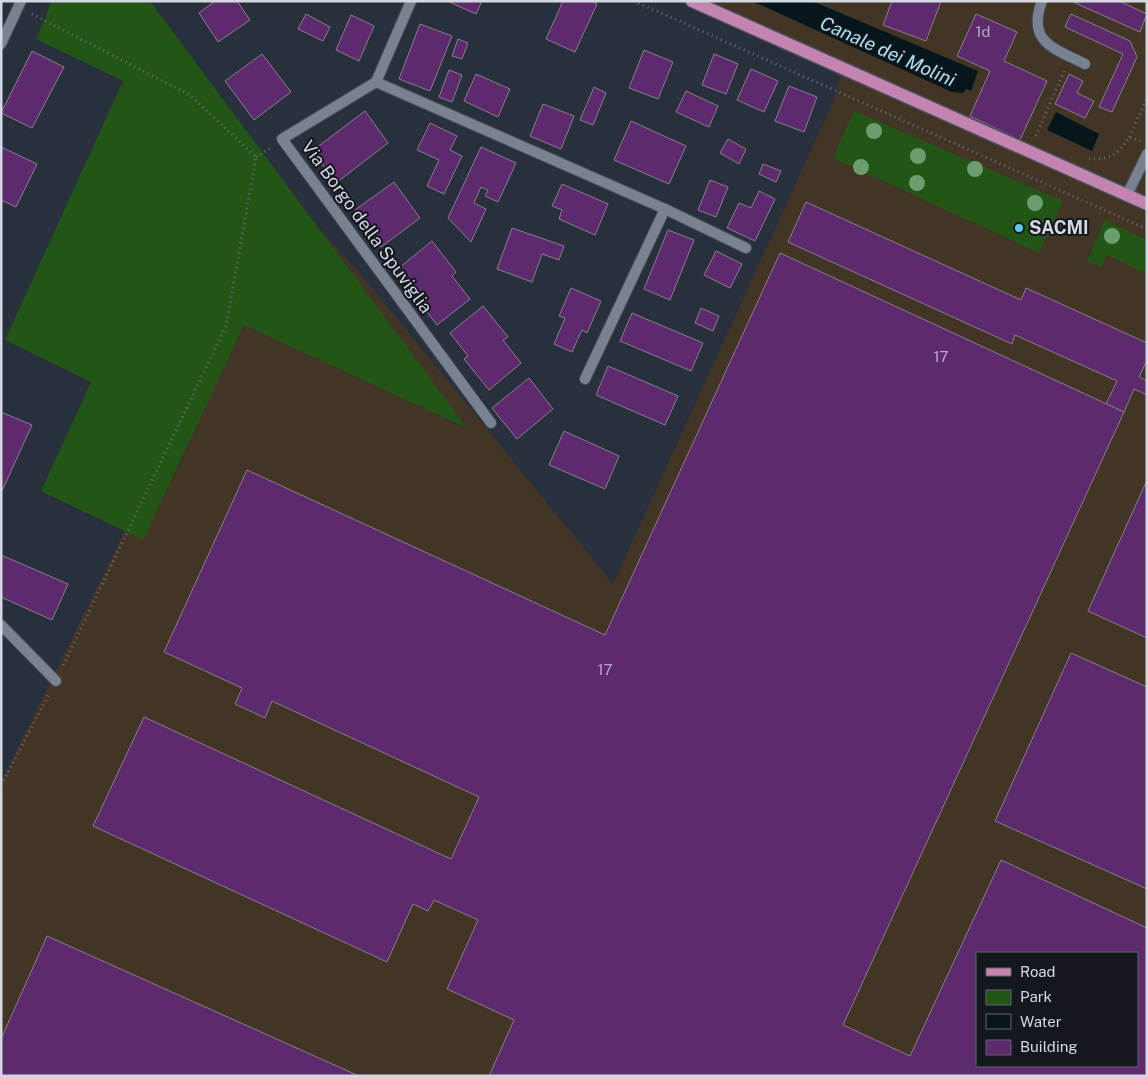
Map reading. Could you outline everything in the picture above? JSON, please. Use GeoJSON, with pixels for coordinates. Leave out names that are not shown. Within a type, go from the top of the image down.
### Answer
{"type":"FeatureCollection","features":[{"type":"Feature","properties":{"kind":"main road"},"geometry":{"type":"LineString","coordinates":[[692,1],[1147,204]]}},
{"type":"Feature","properties":{"kind":"street"},"geometry":{"type":"LineString","coordinates":[[411,1],[376,82],[665,209],[746,248]]}},
{"type":"Feature","properties":{"kind":"street"},"geometry":{"type":"LineString","coordinates":[[1042,1],[1037,22],[1040,35],[1049,46],[1085,64]]}},
{"type":"Feature","properties":{"kind":"street"},"geometry":{"type":"LineString","coordinates":[[1,44],[20,4]]}},
{"type":"Feature","properties":{"kind":"street","name":"Via Borgo della Spuviglia"},"geometry":{"type":"LineString","coordinates":[[376,82],[282,140],[492,423]]}},
{"type":"Feature","properties":{"kind":"street"},"geometry":{"type":"LineString","coordinates":[[1127,195],[1147,154]]}},
{"type":"Feature","properties":{"kind":"street"},"geometry":{"type":"LineString","coordinates":[[586,379],[665,209]]}},
{"type":"Feature","properties":{"kind":"street"},"geometry":{"type":"LineString","coordinates":[[1,626],[56,681]]}},
{"type":"Feature","properties":{"kind":"path"},"geometry":{"type":"LineString","coordinates":[[634,1],[1147,229]]}},
{"type":"Feature","properties":{"kind":"path"},"geometry":{"type":"LineString","coordinates":[[1,784],[56,681],[226,326],[256,157],[190,95],[20,4]]}},
{"type":"Feature","properties":{"kind":"path"},"geometry":{"type":"LineString","coordinates":[[1035,137],[1070,56]]}},
{"type":"Feature","properties":{"kind":"path"},"geometry":{"type":"LineString","coordinates":[[1084,158],[1103,159],[1120,150],[1129,136],[1147,98]]}},
{"type":"Feature","properties":{"kind":"path"},"geometry":{"type":"LineString","coordinates":[[1129,136],[1147,144]]}},
{"type":"Feature","properties":{"kind":"shaded area","name":"SACMI"},"geometry":{"type":"Polygon","coordinates":[[[682,1],[1147,1],[1147,1076],[1,1076],[1,783],[160,459],[253,155],[369,284],[613,584],[834,100],[841,75],[682,1]]]}},
{"type":"Feature","properties":{"kind":"green space"},"geometry":{"type":"Polygon","coordinates":[[[52,1],[150,1],[467,428],[244,325],[143,540],[41,491],[91,382],[5,340],[123,81],[36,39],[52,1]]]}},
{"type":"Feature","properties":{"kind":"green space"},"geometry":{"type":"Polygon","coordinates":[[[854,111],[1063,201],[1039,253],[833,158],[854,111]]]}},
{"type":"Feature","properties":{"kind":"green space"},"geometry":{"type":"Polygon","coordinates":[[[1105,220],[1147,240],[1147,274],[1107,255],[1101,267],[1087,261],[1105,220]]]}},
{"type":"Feature","properties":{"kind":"water","name":"Canale dei Molini"},"geometry":{"type":"Polygon","coordinates":[[[752,1],[812,1],[978,71],[971,91],[966,89],[963,93],[952,92],[752,1]]]}},
{"type":"Feature","properties":{"kind":"water"},"geometry":{"type":"Polygon","coordinates":[[[1056,112],[1099,134],[1092,151],[1047,130],[1056,112]]]}},
{"type":"Feature","properties":{"kind":"building"},"geometry":{"type":"Polygon","coordinates":[[[215,1],[237,1],[250,20],[218,42],[199,13],[215,1]]]}},
{"type":"Feature","properties":{"kind":"building"},"geometry":{"type":"Polygon","coordinates":[[[447,1],[482,1],[476,14],[447,1]]]}},
{"type":"Feature","properties":{"kind":"building"},"geometry":{"type":"Polygon","coordinates":[[[563,1],[592,1],[597,4],[575,52],[546,39],[563,1]]]}},
{"type":"Feature","properties":{"kind":"building"},"geometry":{"type":"Polygon","coordinates":[[[892,1],[941,1],[926,41],[883,25],[892,1]]]}},
{"type":"Feature","properties":{"kind":"building"},"geometry":{"type":"Polygon","coordinates":[[[1119,1],[1147,14],[1140,32],[1073,2],[1119,1]]]}},
{"type":"Feature","properties":{"kind":"building"},"geometry":{"type":"Polygon","coordinates":[[[306,14],[330,27],[323,41],[298,29],[306,14]]]}},
{"type":"Feature","properties":{"kind":"building"},"geometry":{"type":"Polygon","coordinates":[[[976,14],[1017,32],[1004,61],[1047,81],[1020,140],[970,116],[990,71],[957,56],[976,14]]]}},
{"type":"Feature","properties":{"kind":"building"},"geometry":{"type":"Polygon","coordinates":[[[1071,14],[1130,41],[1137,57],[1112,112],[1099,107],[1123,54],[1065,27],[1071,14]]]}},
{"type":"Feature","properties":{"kind":"building"},"geometry":{"type":"Polygon","coordinates":[[[351,15],[374,26],[359,61],[336,50],[351,15]]]}},
{"type":"Feature","properties":{"kind":"building"},"geometry":{"type":"Polygon","coordinates":[[[420,24],[452,36],[430,91],[399,79],[420,24]]]}},
{"type":"Feature","properties":{"kind":"building"},"geometry":{"type":"Polygon","coordinates":[[[458,39],[468,43],[462,59],[452,56],[458,39]]]}},
{"type":"Feature","properties":{"kind":"building"},"geometry":{"type":"Polygon","coordinates":[[[644,50],[673,62],[658,99],[629,88],[644,50]]]}},
{"type":"Feature","properties":{"kind":"building"},"geometry":{"type":"Polygon","coordinates":[[[32,51],[64,67],[32,128],[1,113],[32,51]]]}},
{"type":"Feature","properties":{"kind":"building"},"geometry":{"type":"Polygon","coordinates":[[[262,54],[291,92],[254,120],[225,81],[262,54]]]}},
{"type":"Feature","properties":{"kind":"building"},"geometry":{"type":"Polygon","coordinates":[[[714,54],[738,64],[726,94],[702,85],[714,54]]]}},
{"type":"Feature","properties":{"kind":"building"},"geometry":{"type":"Polygon","coordinates":[[[751,69],[778,81],[764,112],[737,100],[751,69]]]}},
{"type":"Feature","properties":{"kind":"building"},"geometry":{"type":"Polygon","coordinates":[[[449,70],[462,75],[452,102],[439,97],[449,70]]]}},
{"type":"Feature","properties":{"kind":"building"},"geometry":{"type":"Polygon","coordinates":[[[476,74],[510,89],[498,117],[464,101],[476,74]]]}},
{"type":"Feature","properties":{"kind":"building"},"geometry":{"type":"Polygon","coordinates":[[[1069,74],[1083,81],[1077,93],[1094,101],[1085,118],[1055,104],[1069,74]]]}},
{"type":"Feature","properties":{"kind":"building"},"geometry":{"type":"Polygon","coordinates":[[[789,86],[817,97],[804,132],[775,121],[789,86]]]}},
{"type":"Feature","properties":{"kind":"building"},"geometry":{"type":"Polygon","coordinates":[[[594,87],[606,93],[593,125],[580,120],[594,87]]]}},
{"type":"Feature","properties":{"kind":"building"},"geometry":{"type":"Polygon","coordinates":[[[686,91],[718,106],[709,127],[676,112],[686,91]]]}},
{"type":"Feature","properties":{"kind":"building"},"geometry":{"type":"Polygon","coordinates":[[[543,104],[574,116],[561,149],[530,136],[543,104]]]}},
{"type":"Feature","properties":{"kind":"building"},"geometry":{"type":"Polygon","coordinates":[[[365,111],[388,143],[336,183],[312,151],[365,111]]]}},
{"type":"Feature","properties":{"kind":"building"},"geometry":{"type":"Polygon","coordinates":[[[631,121],[686,146],[669,184],[614,160],[631,121]]]}},
{"type":"Feature","properties":{"kind":"building"},"geometry":{"type":"Polygon","coordinates":[[[430,123],[457,136],[450,150],[462,156],[444,194],[427,186],[439,160],[417,150],[430,123]]]}},
{"type":"Feature","properties":{"kind":"building"},"geometry":{"type":"Polygon","coordinates":[[[728,139],[746,149],[739,164],[720,153],[728,139]]]}},
{"type":"Feature","properties":{"kind":"building"},"geometry":{"type":"Polygon","coordinates":[[[1,147],[37,164],[16,207],[1,200],[1,147]]]}},
{"type":"Feature","properties":{"kind":"building"},"geometry":{"type":"Polygon","coordinates":[[[481,147],[516,163],[498,202],[485,196],[488,190],[481,187],[474,203],[486,209],[471,242],[448,218],[481,147]]]}},
{"type":"Feature","properties":{"kind":"building"},"geometry":{"type":"Polygon","coordinates":[[[763,164],[781,171],[776,182],[759,174],[763,164]]]}},
{"type":"Feature","properties":{"kind":"building"},"geometry":{"type":"Polygon","coordinates":[[[710,180],[728,187],[716,217],[698,210],[710,180]]]}},
{"type":"Feature","properties":{"kind":"building"},"geometry":{"type":"Polygon","coordinates":[[[394,182],[420,218],[381,247],[355,210],[394,182]]]}},
{"type":"Feature","properties":{"kind":"building"},"geometry":{"type":"Polygon","coordinates":[[[562,184],[608,204],[595,235],[559,219],[562,210],[552,206],[562,184]]]}},
{"type":"Feature","properties":{"kind":"building"},"geometry":{"type":"Polygon","coordinates":[[[759,191],[775,199],[755,241],[727,228],[739,203],[751,208],[759,191]]]}},
{"type":"Feature","properties":{"kind":"building"},"geometry":{"type":"Polygon","coordinates":[[[806,202],[1021,300],[1026,288],[1147,343],[1147,360],[1139,377],[1147,381],[1147,395],[1134,389],[1124,412],[1106,404],[1117,381],[1015,335],[1012,344],[788,242],[806,202]]]}},
{"type":"Feature","properties":{"kind":"building"},"geometry":{"type":"Polygon","coordinates":[[[512,228],[564,246],[559,260],[542,254],[532,282],[497,269],[512,228]]]}},
{"type":"Feature","properties":{"kind":"building"},"geometry":{"type":"Polygon","coordinates":[[[668,230],[694,240],[670,300],[644,289],[668,230]]]}},
{"type":"Feature","properties":{"kind":"building"},"geometry":{"type":"Polygon","coordinates":[[[432,241],[456,272],[452,276],[470,299],[437,325],[413,294],[417,291],[399,268],[432,241]]]}},
{"type":"Feature","properties":{"kind":"building"},"geometry":{"type":"Polygon","coordinates":[[[716,251],[742,264],[730,288],[704,275],[716,251]]]}},
{"type":"Feature","properties":{"kind":"building"},"geometry":{"type":"Polygon","coordinates":[[[780,253],[1124,412],[843,1025],[910,1056],[1001,860],[1147,928],[1147,1076],[489,1076],[514,1020],[447,989],[478,920],[434,900],[428,911],[413,904],[387,962],[93,826],[144,717],[451,859],[479,797],[272,701],[265,718],[235,704],[242,688],[164,652],[247,470],[605,635],[780,253]]]}},
{"type":"Feature","properties":{"kind":"building"},"geometry":{"type":"Polygon","coordinates":[[[571,288],[601,301],[587,333],[582,330],[572,352],[554,344],[565,318],[559,316],[571,288]]]}},
{"type":"Feature","properties":{"kind":"building"},"geometry":{"type":"Polygon","coordinates":[[[483,306],[508,337],[503,340],[521,363],[489,390],[464,359],[468,356],[450,333],[483,306]]]}},
{"type":"Feature","properties":{"kind":"building"},"geometry":{"type":"Polygon","coordinates":[[[701,308],[719,316],[713,331],[695,323],[701,308]]]}},
{"type":"Feature","properties":{"kind":"building"},"geometry":{"type":"Polygon","coordinates":[[[632,313],[703,343],[691,371],[620,341],[632,313]]]}},
{"type":"Feature","properties":{"kind":"building"},"geometry":{"type":"Polygon","coordinates":[[[608,366],[678,396],[665,425],[596,395],[608,366]]]}},
{"type":"Feature","properties":{"kind":"building"},"geometry":{"type":"Polygon","coordinates":[[[529,378],[553,409],[517,439],[492,408],[529,378]]]}},
{"type":"Feature","properties":{"kind":"building"},"geometry":{"type":"Polygon","coordinates":[[[1,412],[32,425],[2,491],[1,491],[1,412]]]}},
{"type":"Feature","properties":{"kind":"building"},"geometry":{"type":"Polygon","coordinates":[[[564,431],[619,456],[605,489],[549,465],[564,431]]]}},
{"type":"Feature","properties":{"kind":"building"},"geometry":{"type":"Polygon","coordinates":[[[1147,480],[1147,638],[1088,611],[1147,480]]]}},
{"type":"Feature","properties":{"kind":"building"},"geometry":{"type":"Polygon","coordinates":[[[1,555],[68,584],[52,620],[1,597],[1,555]]]}},
{"type":"Feature","properties":{"kind":"building"},"geometry":{"type":"Polygon","coordinates":[[[1071,653],[1147,687],[1147,889],[995,821],[1071,653]]]}},
{"type":"Feature","properties":{"kind":"building"},"geometry":{"type":"Polygon","coordinates":[[[47,936],[359,1076],[1,1076],[1,1039],[47,936]]]}},
{"type":"Feature","properties":{"kind":"place","name":"SACMI"},"geometry":{"type":"Point","coordinates":[1019,228]}}]}
